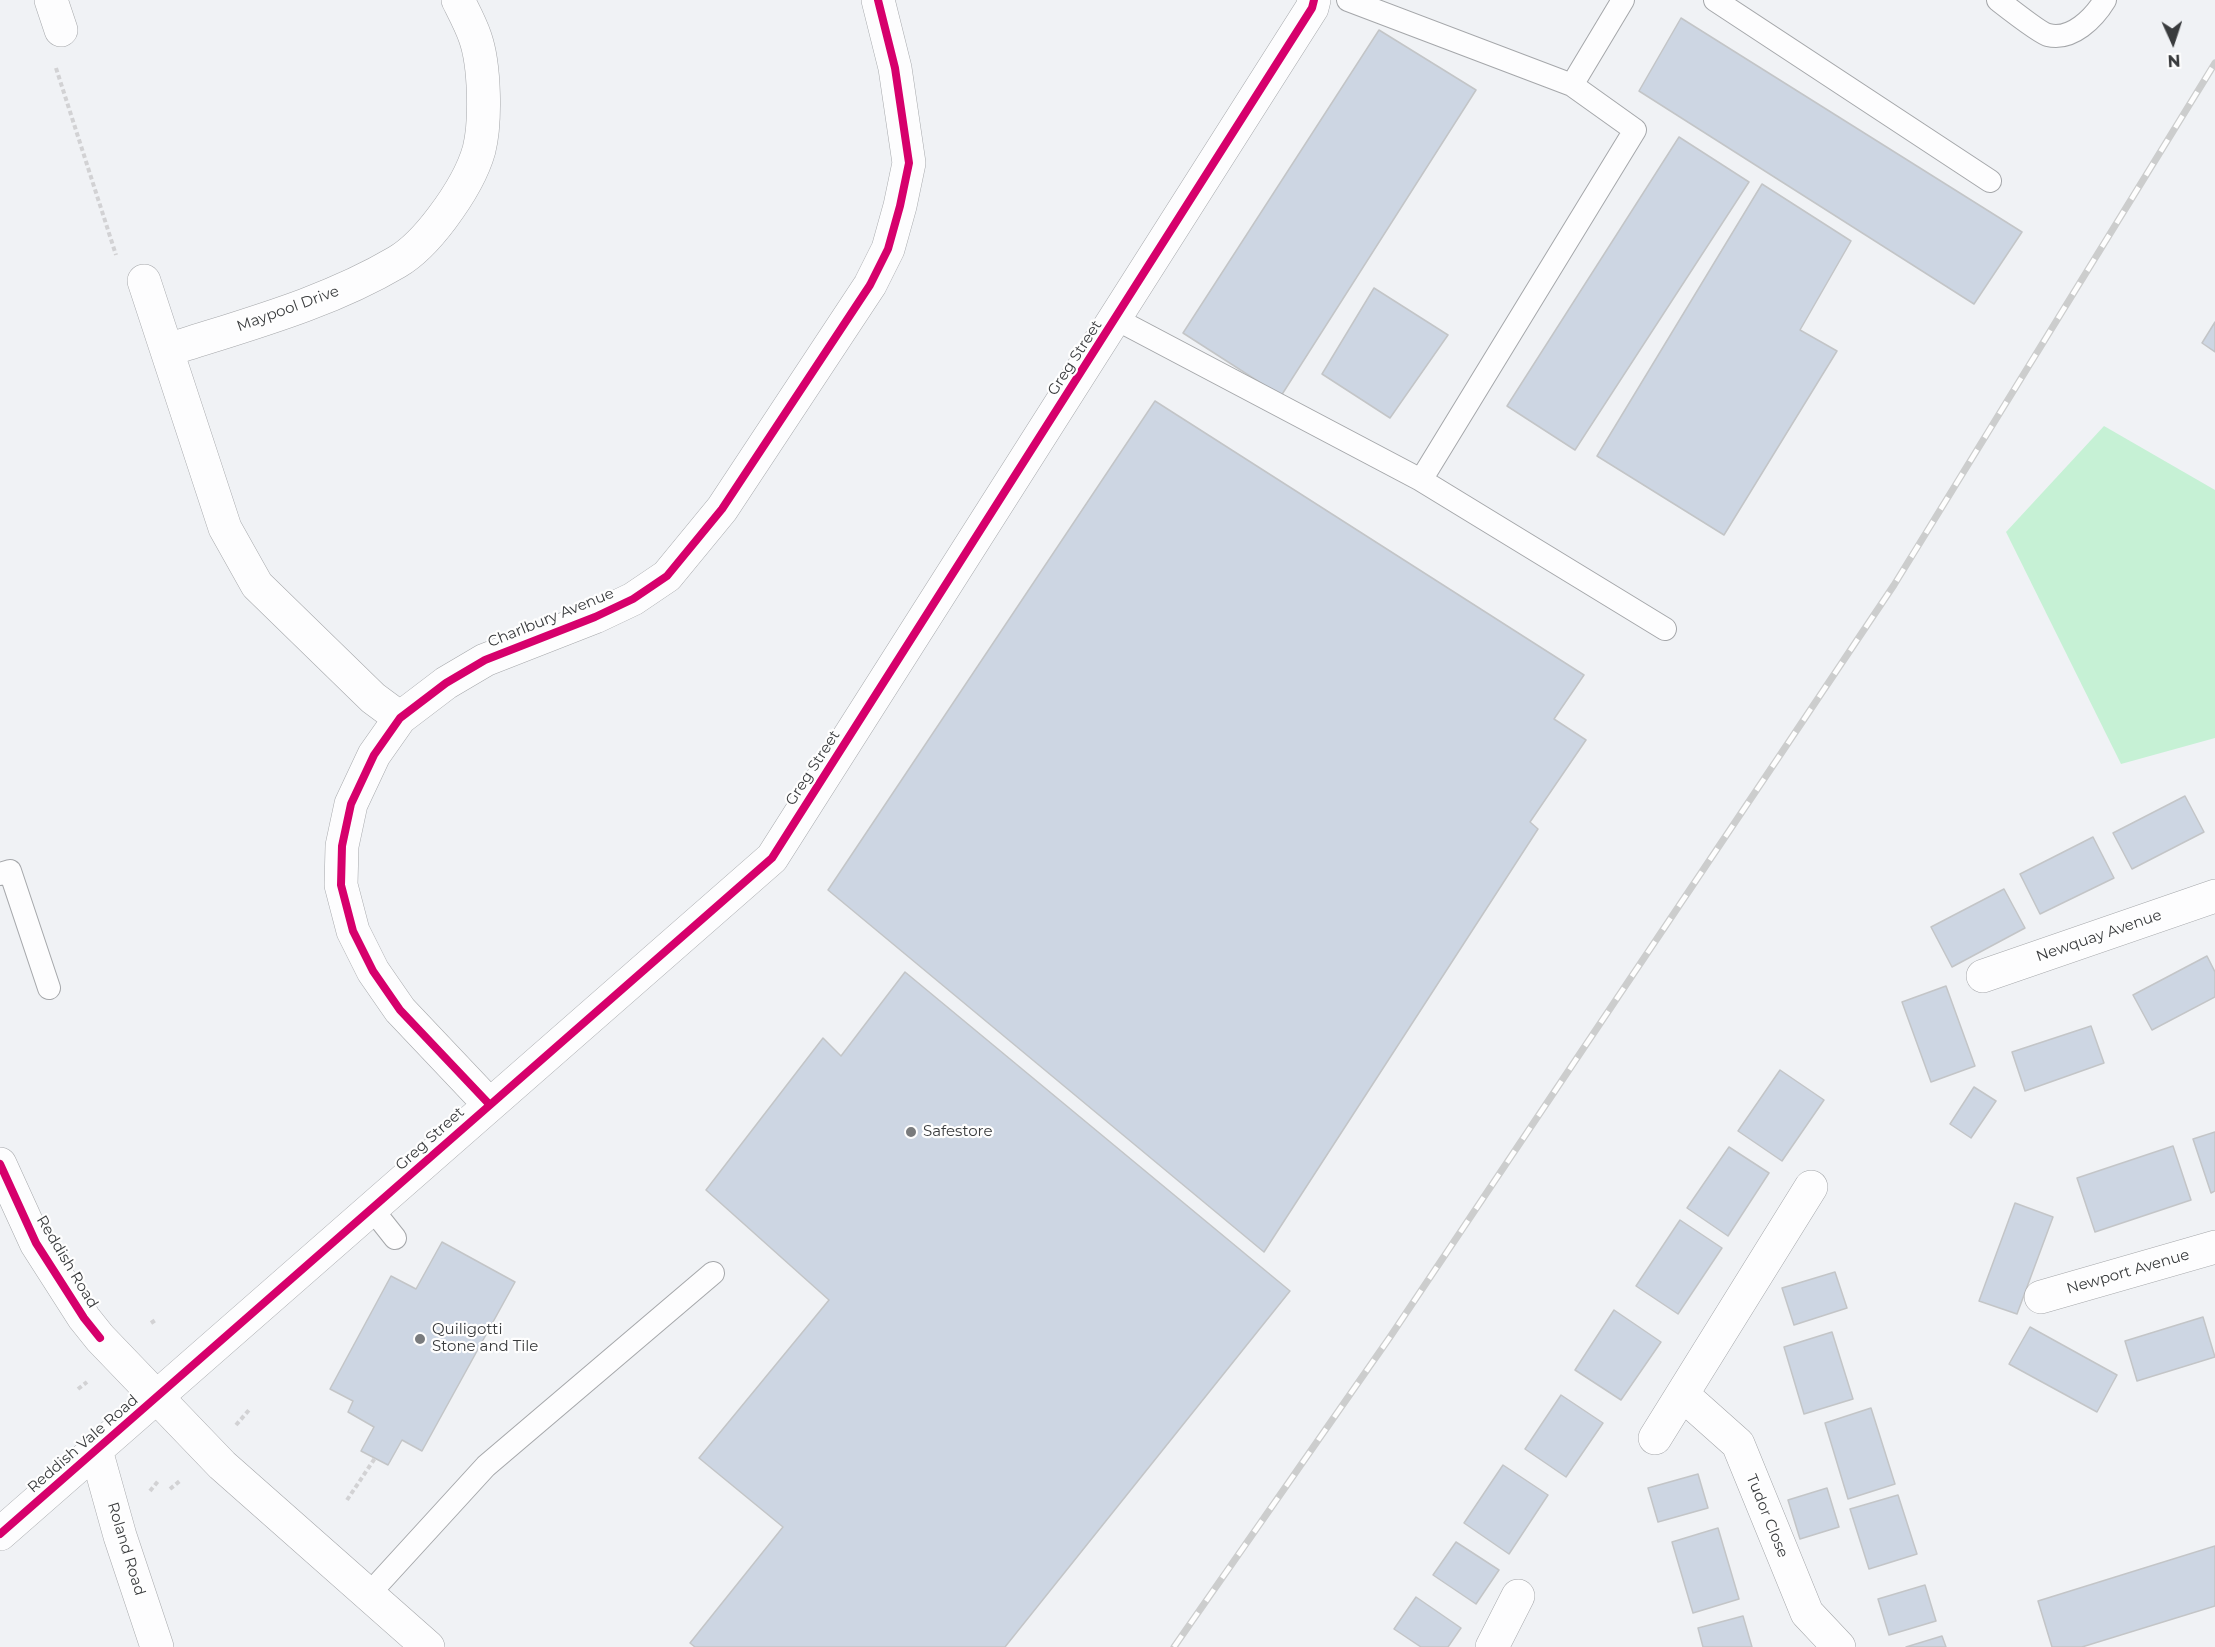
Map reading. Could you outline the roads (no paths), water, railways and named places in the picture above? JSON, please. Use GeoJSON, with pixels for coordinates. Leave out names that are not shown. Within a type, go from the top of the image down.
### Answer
{"type":"FeatureCollection","features":[{"type":"Feature","properties":{"kind":"street","name":"Maypool Drive"},"geometry":{"type":"LineString","coordinates":[[168,350],[326,298],[399,261],[430,233],[469,176],[479,149],[483,107],[482,72],[476,38],[458,0]]}},
{"type":"Feature","properties":{"kind":"street","name":"Charlbury Avenue"},"geometry":{"type":"LineString","coordinates":[[489,1104],[400,1010],[373,971],[353,931],[341,885],[342,846],[351,804],[374,755],[400,718],[446,683],[485,660],[595,617],[633,599],[667,576],[722,509],[870,285],[888,249],[909,163],[895,68],[878,0]]}},
{"type":"Feature","properties":{"kind":"street","name":"Greg Street"},"geometry":{"type":"LineString","coordinates":[[156,1398],[772,858],[1116,319],[1312,8],[1314,0]]}},
{"type":"Feature","properties":{"kind":"street"},"geometry":{"type":"LineString","coordinates":[[144,281],[225,528],[257,585],[374,698],[400,718]]}},
{"type":"Feature","properties":{"kind":"street","name":"Newquay Avenue"},"geometry":{"type":"LineString","coordinates":[[1983,976],[2215,897]]}},
{"type":"Feature","properties":{"kind":"street","name":"Reddish Road"},"geometry":{"type":"LineString","coordinates":[[0,1164],[36,1243],[84,1318],[100,1338],[222,1465],[428,1647]]}},
{"type":"Feature","properties":{"kind":"street"},"geometry":{"type":"LineString","coordinates":[[1655,1438],[1810,1187]]}},
{"type":"Feature","properties":{"kind":"street","name":"Newport Avenue"},"geometry":{"type":"LineString","coordinates":[[2041,1298],[2215,1247]]}},
{"type":"Feature","properties":{"kind":"street","name":"Tudor Close"},"geometry":{"type":"LineString","coordinates":[[1683,1395],[1738,1444],[1807,1613],[1839,1647]]}},
{"type":"Feature","properties":{"kind":"street","name":"Reddish Vale Road"},"geometry":{"type":"LineString","coordinates":[[0,1534],[156,1398]]}},
{"type":"Feature","properties":{"kind":"street","name":"Roland Road"},"geometry":{"type":"LineString","coordinates":[[96,1450],[120,1536],[157,1647]]}},
{"type":"Feature","properties":{"kind":"street"},"geometry":{"type":"LineString","coordinates":[[1491,1647],[1518,1596]]}},
{"type":"Feature","properties":{"kind":"lane"},"geometry":{"type":"LineString","coordinates":[[1348,0],[1572,85],[1635,130],[1421,480]]}},
{"type":"Feature","properties":{"kind":"lane"},"geometry":{"type":"LineString","coordinates":[[1572,85],[1623,0]]}},
{"type":"Feature","properties":{"kind":"lane"},"geometry":{"type":"LineString","coordinates":[[1715,0],[1990,181]]}},
{"type":"Feature","properties":{"kind":"lane"},"geometry":{"type":"LineString","coordinates":[[1998,0],[2048,35],[2067,35],[2080,28],[2105,0]]}},
{"type":"Feature","properties":{"kind":"lane"},"geometry":{"type":"LineString","coordinates":[[1116,319],[1421,480],[1665,629]]}},
{"type":"Feature","properties":{"kind":"lane"},"geometry":{"type":"LineString","coordinates":[[0,874],[10,870],[49,988]]}},
{"type":"Feature","properties":{"kind":"lane"},"geometry":{"type":"LineString","coordinates":[[372,1209],[395,1238]]}},
{"type":"Feature","properties":{"kind":"lane"},"geometry":{"type":"LineString","coordinates":[[369,1594],[486,1466],[713,1274]]}},
{"type":"Feature","properties":{"kind":"railway"},"geometry":{"type":"LineString","coordinates":[[1174,1647],[1390,1337],[1894,585],[2215,63]]}},
{"type":"Feature","properties":{"kind":"place","name":"Safestore"},"geometry":{"type":"Point","coordinates":[911,1132]}},
{"type":"Feature","properties":{"kind":"place","name":"Quiligotti Stone and Tile"},"geometry":{"type":"Point","coordinates":[420,1339]}}]}
